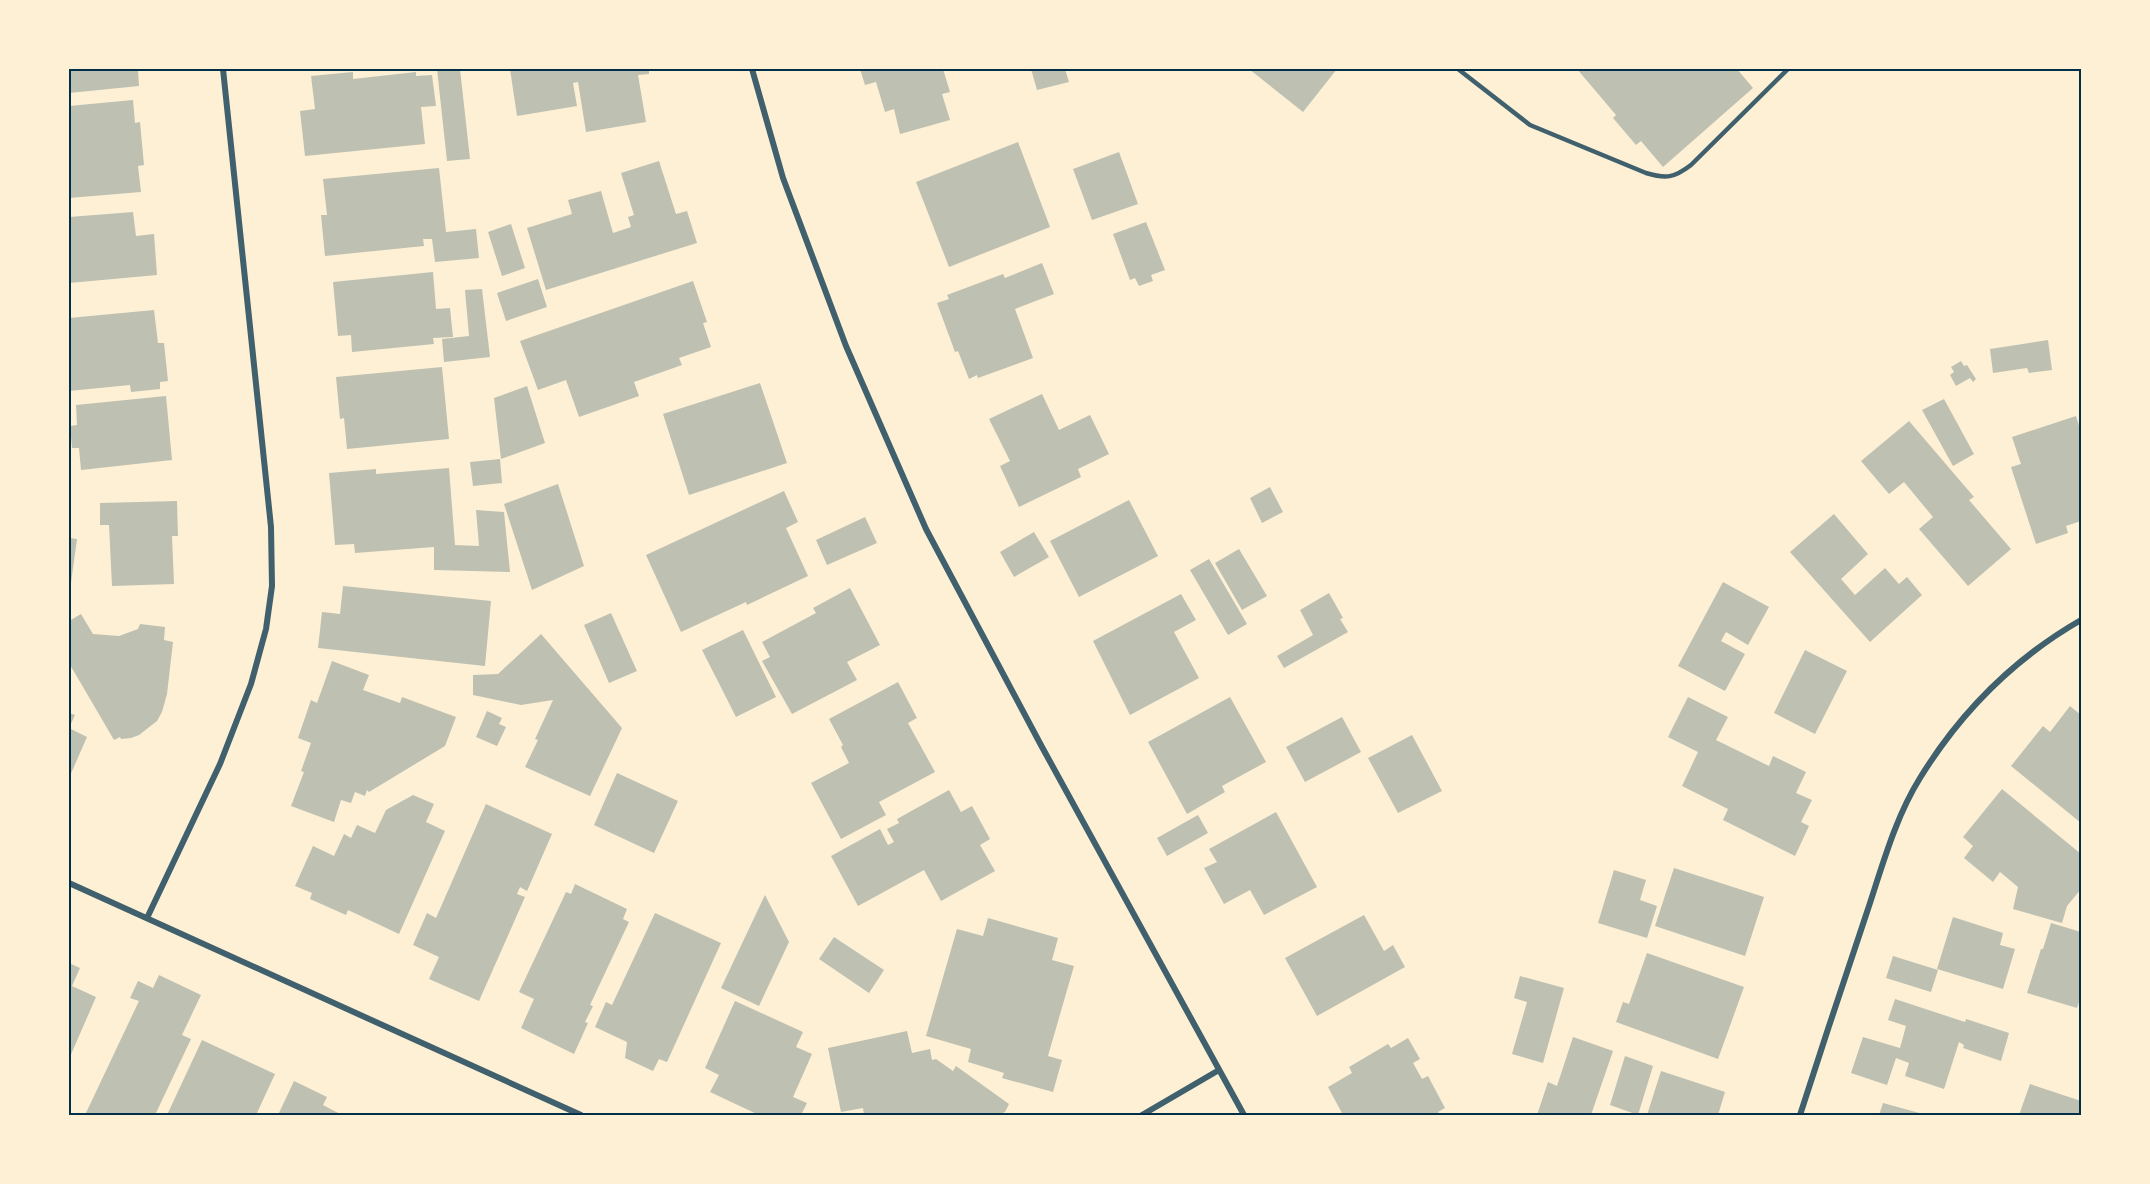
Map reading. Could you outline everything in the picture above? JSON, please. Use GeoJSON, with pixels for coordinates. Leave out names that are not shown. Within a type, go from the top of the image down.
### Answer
{"type":"FeatureCollection","features":[{"type":"Feature","properties":{"kind":"street"},"geometry":{"type":"LineString","coordinates":[[147,918],[220,764],[247,694],[266,628],[272,586],[271,527],[223,69]]}},
{"type":"Feature","properties":{"kind":"street"},"geometry":{"type":"LineString","coordinates":[[752,69],[783,178],[846,346],[926,529],[1042,747],[1244,1115]]}},
{"type":"Feature","properties":{"kind":"street"},"geometry":{"type":"LineString","coordinates":[[1800,1115],[1893,833],[1920,779],[1957,726],[2002,677],[2065,629],[2081,620]]}},
{"type":"Feature","properties":{"kind":"street"},"geometry":{"type":"LineString","coordinates":[[69,883],[581,1115]]}},
{"type":"Feature","properties":{"kind":"street"},"geometry":{"type":"LineString","coordinates":[[1142,1115],[1220,1070]]}},
{"type":"Feature","properties":{"kind":"lane"},"geometry":{"type":"LineString","coordinates":[[1458,69],[1530,125],[1646,173],[1664,178],[1680,173],[1691,165],[1788,69]]}},
{"type":"Feature","properties":{"kind":"building"},"geometry":{"type":"Polygon","coordinates":[[[69,69],[138,69],[139,86],[69,93],[69,69]]]}},
{"type":"Feature","properties":{"kind":"building"},"geometry":{"type":"Polygon","coordinates":[[[437,69],[460,69],[470,159],[447,161],[437,69]]]}},
{"type":"Feature","properties":{"kind":"building"},"geometry":{"type":"Polygon","coordinates":[[[510,69],[649,69],[649,74],[638,75],[646,122],[586,132],[578,82],[573,83],[577,106],[517,116],[510,69]]]}},
{"type":"Feature","properties":{"kind":"building"},"geometry":{"type":"Polygon","coordinates":[[[860,69],[943,69],[950,92],[942,94],[950,120],[900,134],[894,109],[885,112],[876,82],[865,85],[860,69]]]}},
{"type":"Feature","properties":{"kind":"building"},"geometry":{"type":"Polygon","coordinates":[[[1031,69],[1065,69],[1069,82],[1037,90],[1031,69]]]}},
{"type":"Feature","properties":{"kind":"building"},"geometry":{"type":"Polygon","coordinates":[[[1249,69],[1337,69],[1303,112],[1249,69]]]}},
{"type":"Feature","properties":{"kind":"building"},"geometry":{"type":"Polygon","coordinates":[[[1577,69],[1737,69],[1753,88],[1663,167],[1641,141],[1636,145],[1613,118],[1616,115],[1577,69]]]}},
{"type":"Feature","properties":{"kind":"building"},"geometry":{"type":"Polygon","coordinates":[[[353,72],[353,79],[416,72],[416,76],[432,75],[436,106],[421,107],[425,144],[305,156],[300,111],[315,109],[311,76],[353,72]]]}},
{"type":"Feature","properties":{"kind":"building"},"geometry":{"type":"Polygon","coordinates":[[[133,100],[135,123],[140,122],[144,165],[138,166],[141,192],[69,198],[69,106],[133,100]]]}},
{"type":"Feature","properties":{"kind":"building"},"geometry":{"type":"Polygon","coordinates":[[[1018,142],[1050,227],[949,267],[916,182],[1018,142]]]}},
{"type":"Feature","properties":{"kind":"building"},"geometry":{"type":"Polygon","coordinates":[[[1119,152],[1138,204],[1092,220],[1073,169],[1119,152]]]}},
{"type":"Feature","properties":{"kind":"building"},"geometry":{"type":"Polygon","coordinates":[[[659,161],[676,214],[687,211],[697,243],[546,290],[527,228],[572,214],[568,200],[601,191],[613,233],[631,227],[628,217],[634,215],[621,173],[659,161]]]}},
{"type":"Feature","properties":{"kind":"building"},"geometry":{"type":"Polygon","coordinates":[[[439,168],[446,232],[476,229],[479,258],[435,262],[432,239],[423,239],[424,246],[325,256],[321,215],[327,215],[323,179],[439,168]]]}},
{"type":"Feature","properties":{"kind":"building"},"geometry":{"type":"Polygon","coordinates":[[[133,212],[136,236],[154,234],[157,275],[69,283],[69,217],[133,212]]]}},
{"type":"Feature","properties":{"kind":"building"},"geometry":{"type":"Polygon","coordinates":[[[1146,222],[1165,270],[1151,275],[1153,281],[1139,286],[1135,278],[1130,280],[1113,234],[1146,222]]]}},
{"type":"Feature","properties":{"kind":"building"},"geometry":{"type":"Polygon","coordinates":[[[511,224],[525,268],[502,276],[488,232],[511,224]]]}},
{"type":"Feature","properties":{"kind":"building"},"geometry":{"type":"Polygon","coordinates":[[[1042,263],[1054,294],[1015,309],[1033,358],[978,378],[977,375],[969,379],[958,351],[955,352],[937,303],[949,299],[947,295],[1003,274],[1005,278],[1042,263]]]}},
{"type":"Feature","properties":{"kind":"building"},"geometry":{"type":"Polygon","coordinates":[[[433,272],[436,309],[450,308],[453,337],[433,338],[434,344],[352,352],[351,335],[338,336],[333,282],[433,272]]]}},
{"type":"Feature","properties":{"kind":"building"},"geometry":{"type":"Polygon","coordinates":[[[538,279],[547,307],[506,321],[497,293],[538,279]]]}},
{"type":"Feature","properties":{"kind":"building"},"geometry":{"type":"Polygon","coordinates":[[[693,281],[707,322],[703,323],[711,347],[679,358],[682,365],[634,382],[639,396],[579,417],[566,380],[538,390],[520,341],[693,281]]]}},
{"type":"Feature","properties":{"kind":"building"},"geometry":{"type":"Polygon","coordinates":[[[482,289],[490,357],[444,362],[442,339],[469,336],[465,290],[482,289]]]}},
{"type":"Feature","properties":{"kind":"building"},"geometry":{"type":"Polygon","coordinates":[[[154,310],[158,343],[164,343],[168,381],[160,382],[160,389],[131,392],[130,385],[69,391],[69,318],[154,310]]]}},
{"type":"Feature","properties":{"kind":"building"},"geometry":{"type":"Polygon","coordinates":[[[2048,340],[2052,370],[2029,373],[2027,368],[1993,373],[1990,349],[2048,340]]]}},
{"type":"Feature","properties":{"kind":"building"},"geometry":{"type":"Polygon","coordinates":[[[1961,361],[1964,366],[1967,365],[1976,379],[1973,382],[1970,378],[1956,386],[1950,375],[1954,372],[1951,367],[1961,361]]]}},
{"type":"Feature","properties":{"kind":"building"},"geometry":{"type":"Polygon","coordinates":[[[442,367],[449,439],[347,449],[344,418],[340,419],[336,377],[442,367]]]}},
{"type":"Feature","properties":{"kind":"building"},"geometry":{"type":"Polygon","coordinates":[[[760,383],[787,463],[689,495],[663,414],[760,383]]]}},
{"type":"Feature","properties":{"kind":"building"},"geometry":{"type":"Polygon","coordinates":[[[527,386],[545,443],[501,459],[494,398],[527,386]]]}},
{"type":"Feature","properties":{"kind":"building"},"geometry":{"type":"Polygon","coordinates":[[[1042,394],[1059,430],[1090,415],[1109,454],[1078,469],[1081,477],[1019,507],[1000,466],[1010,461],[989,419],[1042,394]]]}},
{"type":"Feature","properties":{"kind":"building"},"geometry":{"type":"Polygon","coordinates":[[[166,396],[172,460],[81,470],[79,448],[72,448],[70,426],[77,425],[76,405],[166,396]]]}},
{"type":"Feature","properties":{"kind":"building"},"geometry":{"type":"Polygon","coordinates":[[[1944,399],[1974,454],[1953,466],[1922,410],[1944,399]]]}},
{"type":"Feature","properties":{"kind":"building"},"geometry":{"type":"Polygon","coordinates":[[[2076,416],[2081,432],[2081,521],[2066,526],[2068,533],[2036,544],[2011,467],[2021,464],[2012,437],[2076,416]]]}},
{"type":"Feature","properties":{"kind":"building"},"geometry":{"type":"Polygon","coordinates":[[[1909,421],[1974,497],[1969,500],[2011,549],[1968,586],[1919,529],[1933,517],[1904,482],[1889,494],[1861,461],[1909,421]]]}},
{"type":"Feature","properties":{"kind":"building"},"geometry":{"type":"Polygon","coordinates":[[[500,459],[502,483],[473,486],[470,462],[500,459]]]}},
{"type":"Feature","properties":{"kind":"building"},"geometry":{"type":"Polygon","coordinates":[[[449,468],[455,545],[479,546],[476,510],[504,512],[510,572],[434,570],[434,547],[355,553],[354,544],[335,545],[329,473],[376,469],[376,474],[449,468]]]}},
{"type":"Feature","properties":{"kind":"building"},"geometry":{"type":"Polygon","coordinates":[[[558,484],[584,566],[532,590],[504,504],[558,484]]]}},
{"type":"Feature","properties":{"kind":"building"},"geometry":{"type":"Polygon","coordinates":[[[1270,487],[1283,512],[1262,523],[1250,498],[1270,487]]]}},
{"type":"Feature","properties":{"kind":"building"},"geometry":{"type":"Polygon","coordinates":[[[784,491],[798,522],[786,528],[808,576],[747,605],[746,602],[681,632],[646,555],[784,491]]]}},
{"type":"Feature","properties":{"kind":"building"},"geometry":{"type":"Polygon","coordinates":[[[1129,500],[1158,556],[1079,597],[1050,541],[1129,500]]]}},
{"type":"Feature","properties":{"kind":"building"},"geometry":{"type":"Polygon","coordinates":[[[177,501],[178,536],[172,536],[174,584],[112,586],[109,525],[100,525],[100,503],[177,501]]]}},
{"type":"Feature","properties":{"kind":"building"},"geometry":{"type":"Polygon","coordinates":[[[1834,514],[1868,554],[1841,579],[1855,595],[1885,568],[1899,584],[1907,577],[1922,595],[1870,642],[1790,552],[1834,514]]]}},
{"type":"Feature","properties":{"kind":"building"},"geometry":{"type":"Polygon","coordinates":[[[865,517],[877,543],[827,565],[816,540],[865,517]]]}},
{"type":"Feature","properties":{"kind":"building"},"geometry":{"type":"Polygon","coordinates":[[[1034,532],[1049,557],[1014,577],[1000,552],[1034,532]]]}},
{"type":"Feature","properties":{"kind":"building"},"geometry":{"type":"Polygon","coordinates":[[[69,538],[77,539],[70,590],[69,590],[69,538]]]}},
{"type":"Feature","properties":{"kind":"building"},"geometry":{"type":"Polygon","coordinates":[[[1239,549],[1267,596],[1242,610],[1215,563],[1239,549]]]}},
{"type":"Feature","properties":{"kind":"building"},"geometry":{"type":"Polygon","coordinates":[[[1209,559],[1247,624],[1228,635],[1190,570],[1209,559]]]}},
{"type":"Feature","properties":{"kind":"building"},"geometry":{"type":"Polygon","coordinates":[[[1723,582],[1769,607],[1748,645],[1726,632],[1721,641],[1745,654],[1725,691],[1678,666],[1723,582]]]}},
{"type":"Feature","properties":{"kind":"building"},"geometry":{"type":"Polygon","coordinates":[[[343,586],[491,601],[485,666],[318,648],[322,612],[340,614],[343,586]]]}},
{"type":"Feature","properties":{"kind":"building"},"geometry":{"type":"Polygon","coordinates":[[[850,588],[880,645],[847,662],[857,680],[792,714],[762,661],[770,657],[762,642],[816,613],[813,608],[850,588]]]}},
{"type":"Feature","properties":{"kind":"building"},"geometry":{"type":"Polygon","coordinates":[[[1329,593],[1348,632],[1284,668],[1277,656],[1313,635],[1300,610],[1329,593]]]}},
{"type":"Feature","properties":{"kind":"building"},"geometry":{"type":"Polygon","coordinates":[[[1181,594],[1196,620],[1174,632],[1199,678],[1130,715],[1093,641],[1181,594]]]}},
{"type":"Feature","properties":{"kind":"building"},"geometry":{"type":"Polygon","coordinates":[[[611,613],[637,671],[609,683],[584,625],[611,613]]]}},
{"type":"Feature","properties":{"kind":"building"},"geometry":{"type":"Polygon","coordinates":[[[81,614],[93,634],[119,636],[138,629],[140,624],[165,627],[164,640],[173,642],[167,694],[162,712],[157,721],[139,735],[114,740],[69,663],[69,621],[81,614]]]}},
{"type":"Feature","properties":{"kind":"building"},"geometry":{"type":"Polygon","coordinates":[[[743,630],[776,697],[736,717],[702,650],[743,630]]]}},
{"type":"Feature","properties":{"kind":"building"},"geometry":{"type":"Polygon","coordinates":[[[541,634],[622,728],[590,796],[525,767],[553,700],[521,705],[473,695],[473,675],[498,674],[541,634]]]}},
{"type":"Feature","properties":{"kind":"building"},"geometry":{"type":"Polygon","coordinates":[[[1805,650],[1847,671],[1815,734],[1774,713],[1805,650]]]}},
{"type":"Feature","properties":{"kind":"building"},"geometry":{"type":"Polygon","coordinates":[[[332,661],[369,675],[363,690],[400,703],[402,697],[456,717],[445,746],[369,792],[367,790],[365,796],[355,792],[351,803],[341,800],[334,822],[291,806],[304,772],[301,771],[311,743],[298,738],[311,700],[317,703],[332,661]]]}},
{"type":"Feature","properties":{"kind":"building"},"geometry":{"type":"Polygon","coordinates":[[[898,682],[917,718],[908,723],[935,772],[879,802],[886,815],[841,839],[811,783],[849,763],[841,747],[843,745],[829,719],[898,682]]]}},
{"type":"Feature","properties":{"kind":"building"},"geometry":{"type":"Polygon","coordinates":[[[1230,697],[1266,762],[1222,786],[1225,792],[1187,814],[1148,742],[1230,697]]]}},
{"type":"Feature","properties":{"kind":"building"},"geometry":{"type":"Polygon","coordinates":[[[1688,697],[1728,717],[1716,740],[1769,766],[1773,756],[1806,772],[1796,793],[1812,800],[1801,822],[1809,826],[1795,856],[1723,820],[1728,809],[1682,786],[1698,752],[1668,737],[1688,697]]]}},
{"type":"Feature","properties":{"kind":"building"},"geometry":{"type":"Polygon","coordinates":[[[2070,706],[2081,715],[2081,823],[2011,766],[2043,726],[2050,732],[2070,706]]]}},
{"type":"Feature","properties":{"kind":"building"},"geometry":{"type":"Polygon","coordinates":[[[487,711],[502,718],[499,724],[506,727],[497,746],[476,737],[487,711]]]}},
{"type":"Feature","properties":{"kind":"building"},"geometry":{"type":"Polygon","coordinates":[[[69,713],[75,715],[69,728],[69,713]]]}},
{"type":"Feature","properties":{"kind":"building"},"geometry":{"type":"Polygon","coordinates":[[[1342,717],[1361,752],[1305,782],[1286,747],[1342,717]]]}},
{"type":"Feature","properties":{"kind":"building"},"geometry":{"type":"Polygon","coordinates":[[[69,728],[87,737],[69,778],[69,728]]]}},
{"type":"Feature","properties":{"kind":"building"},"geometry":{"type":"Polygon","coordinates":[[[1412,735],[1442,791],[1398,813],[1368,758],[1412,735]]]}},
{"type":"Feature","properties":{"kind":"building"},"geometry":{"type":"Polygon","coordinates":[[[617,773],[678,801],[654,853],[594,825],[617,773]]]}},
{"type":"Feature","properties":{"kind":"building"},"geometry":{"type":"Polygon","coordinates":[[[2002,789],[2081,854],[2081,889],[2067,906],[2062,923],[2013,909],[2018,887],[2000,872],[1993,882],[1964,858],[1973,846],[1963,837],[2002,789]]]}},
{"type":"Feature","properties":{"kind":"building"},"geometry":{"type":"Polygon","coordinates":[[[949,790],[961,812],[972,806],[990,839],[980,845],[995,871],[941,901],[924,870],[858,906],[831,856],[880,829],[888,845],[894,842],[887,829],[899,823],[897,819],[949,790]]]}},
{"type":"Feature","properties":{"kind":"building"},"geometry":{"type":"Polygon","coordinates":[[[413,795],[434,804],[426,822],[445,831],[399,934],[348,910],[346,915],[310,899],[312,893],[295,886],[313,846],[334,856],[344,834],[351,838],[357,825],[375,833],[386,810],[413,795]]]}},
{"type":"Feature","properties":{"kind":"building"},"geometry":{"type":"Polygon","coordinates":[[[486,804],[552,834],[527,891],[520,887],[517,894],[525,897],[479,1001],[429,979],[439,957],[413,945],[427,913],[436,918],[486,804]]]}},
{"type":"Feature","properties":{"kind":"building"},"geometry":{"type":"Polygon","coordinates":[[[1276,812],[1317,887],[1264,915],[1250,890],[1224,904],[1204,868],[1217,862],[1209,849],[1276,812]]]}},
{"type":"Feature","properties":{"kind":"building"},"geometry":{"type":"Polygon","coordinates":[[[1198,815],[1208,833],[1167,856],[1157,838],[1198,815]]]}},
{"type":"Feature","properties":{"kind":"building"},"geometry":{"type":"Polygon","coordinates":[[[1674,868],[1764,897],[1745,956],[1655,926],[1674,868]]]}},
{"type":"Feature","properties":{"kind":"building"},"geometry":{"type":"Polygon","coordinates":[[[1614,870],[1646,880],[1640,900],[1657,906],[1647,938],[1598,923],[1614,870]]]}},
{"type":"Feature","properties":{"kind":"building"},"geometry":{"type":"Polygon","coordinates":[[[575,884],[627,909],[623,919],[629,922],[590,1005],[593,1006],[585,1022],[588,1023],[574,1054],[521,1028],[534,999],[519,992],[566,892],[571,894],[575,884]]]}},
{"type":"Feature","properties":{"kind":"building"},"geometry":{"type":"Polygon","coordinates":[[[765,895],[789,942],[759,1006],[721,988],[765,895]]]}},
{"type":"Feature","properties":{"kind":"building"},"geometry":{"type":"Polygon","coordinates":[[[655,913],[721,943],[667,1062],[659,1059],[653,1071],[625,1058],[627,1042],[595,1027],[606,1002],[612,1005],[655,913]]]}},
{"type":"Feature","properties":{"kind":"building"},"geometry":{"type":"Polygon","coordinates":[[[1364,915],[1384,951],[1393,945],[1405,967],[1317,1016],[1285,958],[1364,915]]]}},
{"type":"Feature","properties":{"kind":"building"},"geometry":{"type":"Polygon","coordinates":[[[1953,917],[2003,933],[2000,945],[2015,949],[2003,989],[1937,969],[1953,917]]]}},
{"type":"Feature","properties":{"kind":"building"},"geometry":{"type":"Polygon","coordinates":[[[988,918],[1058,938],[1052,960],[1074,966],[1048,1056],[1062,1060],[1053,1092],[1002,1078],[1004,1073],[968,1062],[971,1049],[926,1036],[957,929],[983,936],[988,918]]]}},
{"type":"Feature","properties":{"kind":"building"},"geometry":{"type":"Polygon","coordinates":[[[2051,923],[2081,932],[2081,996],[2077,1008],[2027,993],[2051,923]]]}},
{"type":"Feature","properties":{"kind":"building"},"geometry":{"type":"Polygon","coordinates":[[[834,937],[884,970],[869,993],[819,959],[834,937]]]}},
{"type":"Feature","properties":{"kind":"building"},"geometry":{"type":"Polygon","coordinates":[[[1647,953],[1744,987],[1718,1059],[1616,1022],[1623,1002],[1629,1004],[1647,953]]]}},
{"type":"Feature","properties":{"kind":"building"},"geometry":{"type":"Polygon","coordinates":[[[1893,956],[1938,970],[1931,992],[1886,978],[1893,956]]]}},
{"type":"Feature","properties":{"kind":"building"},"geometry":{"type":"Polygon","coordinates":[[[69,963],[80,968],[72,986],[96,997],[69,1059],[69,963]]]}},
{"type":"Feature","properties":{"kind":"building"},"geometry":{"type":"Polygon","coordinates":[[[159,975],[201,995],[182,1035],[191,1039],[155,1115],[85,1115],[139,1001],[130,998],[138,981],[153,988],[159,975]]]}},
{"type":"Feature","properties":{"kind":"building"},"geometry":{"type":"Polygon","coordinates":[[[1520,976],[1564,988],[1543,1063],[1512,1054],[1527,1002],[1514,998],[1520,976]]]}},
{"type":"Feature","properties":{"kind":"building"},"geometry":{"type":"Polygon","coordinates":[[[1895,999],[1965,1022],[1966,1019],[2009,1033],[2001,1061],[1963,1048],[1964,1045],[1959,1042],[1944,1089],[1905,1076],[1909,1063],[1896,1058],[1887,1085],[1851,1073],[1863,1037],[1900,1048],[1906,1026],[1888,1020],[1895,999]]]}},
{"type":"Feature","properties":{"kind":"building"},"geometry":{"type":"Polygon","coordinates":[[[735,1001],[803,1032],[796,1047],[812,1054],[793,1097],[807,1103],[801,1115],[759,1115],[710,1092],[719,1075],[705,1068],[735,1001]]]}},
{"type":"Feature","properties":{"kind":"building"},"geometry":{"type":"Polygon","coordinates":[[[907,1031],[912,1053],[930,1049],[932,1060],[936,1059],[953,1071],[956,1066],[1009,1104],[1005,1112],[997,1115],[864,1115],[863,1108],[841,1112],[828,1048],[907,1031]]]}},
{"type":"Feature","properties":{"kind":"building"},"geometry":{"type":"Polygon","coordinates":[[[1573,1037],[1613,1051],[1591,1115],[1537,1115],[1548,1082],[1557,1086],[1573,1037]]]}},
{"type":"Feature","properties":{"kind":"building"},"geometry":{"type":"Polygon","coordinates":[[[1408,1038],[1420,1059],[1413,1063],[1422,1079],[1428,1076],[1445,1108],[1438,1112],[1440,1115],[1343,1115],[1328,1087],[1352,1073],[1349,1067],[1388,1044],[1391,1048],[1408,1038]]]}},
{"type":"Feature","properties":{"kind":"building"},"geometry":{"type":"Polygon","coordinates":[[[202,1040],[275,1074],[256,1115],[167,1115],[202,1040]]]}},
{"type":"Feature","properties":{"kind":"building"},"geometry":{"type":"Polygon","coordinates":[[[1625,1056],[1653,1066],[1638,1115],[1610,1105],[1625,1056]]]}},
{"type":"Feature","properties":{"kind":"building"},"geometry":{"type":"Polygon","coordinates":[[[1661,1071],[1725,1092],[1718,1115],[1647,1115],[1661,1071]]]}},
{"type":"Feature","properties":{"kind":"building"},"geometry":{"type":"Polygon","coordinates":[[[294,1081],[327,1097],[323,1105],[342,1115],[278,1115],[294,1081]]]}},
{"type":"Feature","properties":{"kind":"building"},"geometry":{"type":"Polygon","coordinates":[[[2030,1084],[2081,1101],[2081,1115],[2019,1115],[2030,1084]]]}},
{"type":"Feature","properties":{"kind":"building"},"geometry":{"type":"Polygon","coordinates":[[[1883,1103],[1923,1114],[1923,1115],[1879,1115],[1883,1103]]]}}]}
